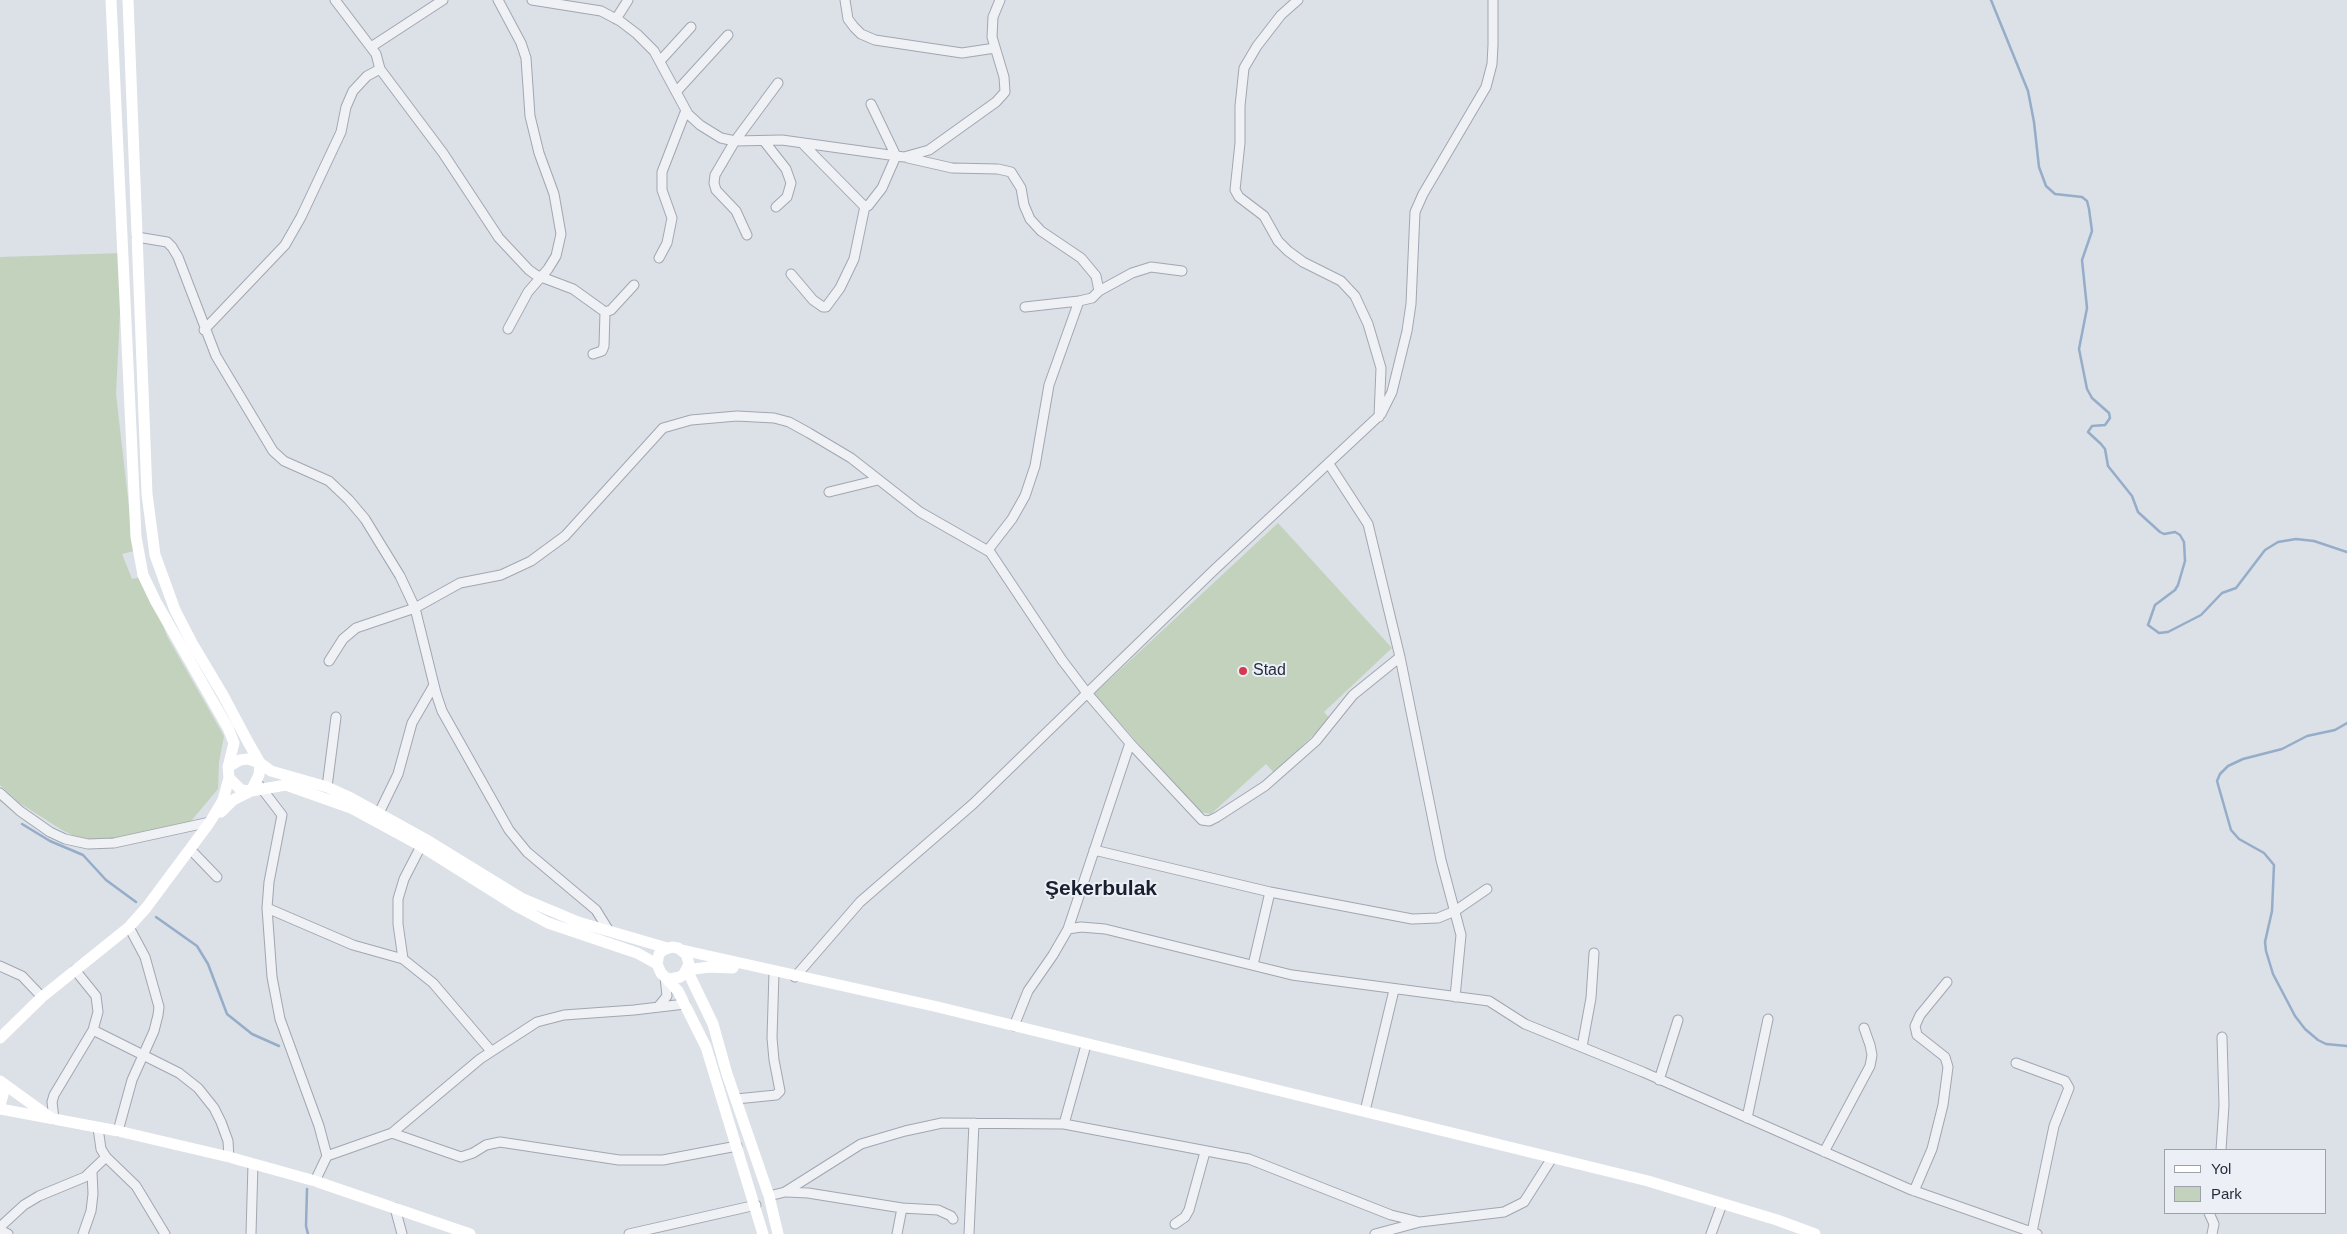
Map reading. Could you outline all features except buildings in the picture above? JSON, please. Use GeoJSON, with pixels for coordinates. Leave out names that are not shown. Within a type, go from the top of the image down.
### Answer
{"type":"FeatureCollection","features":[{"type":"Feature","properties":{"kind":"main road"},"geometry":{"type":"LineString","coordinates":[[1,1036],[42,997],[129,927],[146,908],[210,822],[223,800],[234,743],[228,728],[156,602],[143,575],[136,537],[111,0]]}},
{"type":"Feature","properties":{"kind":"main road"},"geometry":{"type":"LineString","coordinates":[[128,0],[147,494],[155,555],[176,610],[192,643],[260,763],[256,787]]}},
{"type":"Feature","properties":{"kind":"main road"},"geometry":{"type":"LineString","coordinates":[[228,772],[240,760],[248,759],[260,763],[271,771],[326,787],[425,839],[521,898],[578,922],[667,948],[678,948],[768,971],[938,1007],[1086,1045],[1648,1181],[1816,1234]]}},
{"type":"Feature","properties":{"kind":"main road"},"geometry":{"type":"LineString","coordinates":[[228,772],[241,790],[286,785],[324,796],[352,808],[421,846],[518,908],[548,923],[637,953],[657,964]]}},
{"type":"Feature","properties":{"kind":"main road"},"geometry":{"type":"LineString","coordinates":[[210,822],[233,800],[256,787]]}},
{"type":"Feature","properties":{"kind":"main road"},"geometry":{"type":"LineString","coordinates":[[667,948],[659,954],[657,964],[661,973],[678,991],[706,1046],[756,1205],[763,1234]]}},
{"type":"Feature","properties":{"kind":"main road"},"geometry":{"type":"LineString","coordinates":[[682,950],[688,959],[687,970],[713,1024],[769,1196],[778,1234]]}},
{"type":"Feature","properties":{"kind":"main road"},"geometry":{"type":"LineString","coordinates":[[665,977],[670,979],[680,977],[687,970],[709,967],[768,971]]}},
{"type":"Feature","properties":{"kind":"main road"},"geometry":{"type":"LineString","coordinates":[[0,1081],[54,1120]]}},
{"type":"Feature","properties":{"kind":"main road"},"geometry":{"type":"LineString","coordinates":[[0,1081],[3,1095],[0,1105]]}},
{"type":"Feature","properties":{"kind":"main road"},"geometry":{"type":"LineString","coordinates":[[0,1109],[118,1131],[229,1156],[316,1181],[470,1234]]}},
{"type":"Feature","properties":{"kind":"street"},"geometry":{"type":"LineString","coordinates":[[335,0],[371,46],[376,54],[380,69],[443,153],[499,238],[529,270],[541,277],[573,289],[606,312]]}},
{"type":"Feature","properties":{"kind":"street"},"geometry":{"type":"LineString","coordinates":[[371,46],[443,0]]}},
{"type":"Feature","properties":{"kind":"street"},"geometry":{"type":"LineString","coordinates":[[498,0],[521,43],[526,58],[530,116],[539,153],[560,216],[560,244],[556,256],[528,292],[508,329]]}},
{"type":"Feature","properties":{"kind":"street"},"geometry":{"type":"LineString","coordinates":[[532,0],[602,11],[616,19],[646,42],[660,61],[686,110],[700,126],[710,132],[735,141],[802,143],[900,157],[952,168],[998,169],[1011,172],[1021,188],[1024,205],[1030,219],[1042,231],[1063,244],[1087,264],[1096,276],[1099,291]]}},
{"type":"Feature","properties":{"kind":"street"},"geometry":{"type":"LineString","coordinates":[[616,19],[628,0]]}},
{"type":"Feature","properties":{"kind":"street"},"geometry":{"type":"LineString","coordinates":[[845,0],[848,19],[854,27],[861,34],[875,40],[956,52],[995,48]]}},
{"type":"Feature","properties":{"kind":"street"},"geometry":{"type":"LineString","coordinates":[[791,274],[813,300],[822,307],[826,307],[840,288],[854,259],[865,206],[874,200],[900,157],[929,150],[1002,97],[1006,87],[995,48],[992,27],[1000,0]]}},
{"type":"Feature","properties":{"kind":"street"},"geometry":{"type":"LineString","coordinates":[[1298,0],[1281,15],[1257,46],[1244,68],[1240,100],[1240,143],[1235,190],[1239,197],[1264,216],[1278,241],[1288,251],[1303,262],[1341,281],[1355,296],[1368,324],[1381,368],[1379,418]]}},
{"type":"Feature","properties":{"kind":"street"},"geometry":{"type":"LineString","coordinates":[[795,976],[860,902],[973,804],[1213,571],[1379,418],[1392,392],[1407,332],[1411,304],[1415,212],[1422,194],[1486,87],[1492,64],[1492,0]]}},
{"type":"Feature","properties":{"kind":"street"},"geometry":{"type":"LineString","coordinates":[[660,61],[691,26]]}},
{"type":"Feature","properties":{"kind":"street"},"geometry":{"type":"LineString","coordinates":[[676,92],[728,35]]}},
{"type":"Feature","properties":{"kind":"street"},"geometry":{"type":"LineString","coordinates":[[204,330],[285,245],[301,217],[341,132],[346,107],[353,91],[367,76],[380,69]]}},
{"type":"Feature","properties":{"kind":"street"},"geometry":{"type":"LineString","coordinates":[[747,235],[736,211],[714,186],[718,168],[735,141],[778,83]]}},
{"type":"Feature","properties":{"kind":"street"},"geometry":{"type":"LineString","coordinates":[[871,104],[900,157]]}},
{"type":"Feature","properties":{"kind":"street"},"geometry":{"type":"LineString","coordinates":[[659,258],[666,243],[672,218],[662,190],[662,172],[686,110]]}},
{"type":"Feature","properties":{"kind":"street"},"geometry":{"type":"LineString","coordinates":[[764,141],[786,169],[791,183],[787,197],[776,207]]}},
{"type":"Feature","properties":{"kind":"street"},"geometry":{"type":"LineString","coordinates":[[802,143],[865,206]]}},
{"type":"Feature","properties":{"kind":"street"},"geometry":{"type":"LineString","coordinates":[[137,237],[167,242],[172,247],[178,257],[204,330],[220,366],[273,451],[284,461],[321,476],[349,500],[365,519],[385,550],[415,608],[442,711],[509,830],[527,852],[596,910],[609,931]]}},
{"type":"Feature","properties":{"kind":"street"},"geometry":{"type":"LineString","coordinates":[[1025,306],[1092,298],[1099,291],[1132,273],[1151,267],[1182,271]]}},
{"type":"Feature","properties":{"kind":"street"},"geometry":{"type":"LineString","coordinates":[[606,312],[611,310],[634,285]]}},
{"type":"Feature","properties":{"kind":"street"},"geometry":{"type":"LineString","coordinates":[[988,550],[1012,520],[1026,496],[1035,466],[1049,385],[1079,301]]}},
{"type":"Feature","properties":{"kind":"street"},"geometry":{"type":"LineString","coordinates":[[593,354],[602,351],[604,346],[606,312]]}},
{"type":"Feature","properties":{"kind":"street"},"geometry":{"type":"LineString","coordinates":[[328,661],[343,638],[356,628],[415,608],[460,583],[501,575],[519,568],[537,556],[565,536],[584,517],[663,428],[677,423],[738,416],[774,418],[789,422],[851,458],[920,512],[988,550],[995,557],[1062,660],[1087,692],[1130,744],[1202,820],[1209,821],[1265,786],[1316,741],[1353,696],[1400,657]]}},
{"type":"Feature","properties":{"kind":"street"},"geometry":{"type":"LineString","coordinates":[[1329,464],[1368,524],[1400,657],[1442,860],[1461,935],[1455,997]]}},
{"type":"Feature","properties":{"kind":"street"},"geometry":{"type":"LineString","coordinates":[[829,492],[878,480]]}},
{"type":"Feature","properties":{"kind":"street"},"geometry":{"type":"LineString","coordinates":[[379,814],[398,774],[412,723],[434,684]]}},
{"type":"Feature","properties":{"kind":"street"},"geometry":{"type":"LineString","coordinates":[[326,787],[332,756],[336,717]]}},
{"type":"Feature","properties":{"kind":"street"},"geometry":{"type":"LineString","coordinates":[[1014,1026],[1028,992],[1068,929],[1130,744]]}},
{"type":"Feature","properties":{"kind":"street"},"geometry":{"type":"LineString","coordinates":[[256,787],[282,815],[269,882],[267,908],[272,977],[280,1020],[319,1126],[327,1156],[316,1181]]}},
{"type":"Feature","properties":{"kind":"street"},"geometry":{"type":"LineString","coordinates":[[0,792],[20,810],[50,832],[66,839],[88,844],[114,843],[210,822]]}},
{"type":"Feature","properties":{"kind":"street"},"geometry":{"type":"LineString","coordinates":[[403,959],[398,924],[398,900],[404,879],[421,846]]}},
{"type":"Feature","properties":{"kind":"street"},"geometry":{"type":"LineString","coordinates":[[190,849],[216,877]]}},
{"type":"Feature","properties":{"kind":"street"},"geometry":{"type":"LineString","coordinates":[[1094,850],[1270,892],[1412,919],[1438,918],[1455,911],[1487,890]]}},
{"type":"Feature","properties":{"kind":"street"},"geometry":{"type":"LineString","coordinates":[[1253,965],[1270,892]]}},
{"type":"Feature","properties":{"kind":"street"},"geometry":{"type":"LineString","coordinates":[[267,908],[353,945],[403,959],[433,983],[491,1051]]}},
{"type":"Feature","properties":{"kind":"street"},"geometry":{"type":"LineString","coordinates":[[1068,929],[1091,926],[1292,975],[1394,990],[1489,1001],[1525,1024],[1660,1080],[1914,1191],[2034,1233],[2054,1126],[2069,1088],[2065,1081],[2016,1063]]}},
{"type":"Feature","properties":{"kind":"street"},"geometry":{"type":"LineString","coordinates":[[118,1131],[132,1080],[157,1023],[159,1007],[145,957],[129,927]]}},
{"type":"Feature","properties":{"kind":"street"},"geometry":{"type":"LineString","coordinates":[[1582,1047],[1591,998],[1594,953]]}},
{"type":"Feature","properties":{"kind":"street"},"geometry":{"type":"LineString","coordinates":[[0,966],[22,976],[42,997]]}},
{"type":"Feature","properties":{"kind":"street"},"geometry":{"type":"LineString","coordinates":[[54,1120],[52,1102],[54,1095],[93,1030],[98,1012],[98,1000],[75,970]]}},
{"type":"Feature","properties":{"kind":"street"},"geometry":{"type":"LineString","coordinates":[[736,1098],[776,1095],[780,1091],[774,1060],[768,971]]}},
{"type":"Feature","properties":{"kind":"street"},"geometry":{"type":"LineString","coordinates":[[658,1007],[667,996],[665,977]]}},
{"type":"Feature","properties":{"kind":"street"},"geometry":{"type":"LineString","coordinates":[[1914,1191],[1932,1149],[1943,1104],[1948,1067],[1945,1056],[1917,1036],[1915,1026],[1920,1014],[1947,982]]}},
{"type":"Feature","properties":{"kind":"street"},"geometry":{"type":"LineString","coordinates":[[1364,1111],[1394,990]]}},
{"type":"Feature","properties":{"kind":"street"},"geometry":{"type":"LineString","coordinates":[[327,1156],[392,1133],[491,1051],[537,1022],[564,1014],[685,1004]]}},
{"type":"Feature","properties":{"kind":"street"},"geometry":{"type":"LineString","coordinates":[[1747,1118],[1768,1019]]}},
{"type":"Feature","properties":{"kind":"street"},"geometry":{"type":"LineString","coordinates":[[1660,1080],[1678,1020]]}},
{"type":"Feature","properties":{"kind":"street"},"geometry":{"type":"LineString","coordinates":[[1824,1152],[1870,1066],[1872,1054],[1864,1028]]}},
{"type":"Feature","properties":{"kind":"street"},"geometry":{"type":"LineString","coordinates":[[93,1030],[179,1073],[198,1088],[214,1108],[221,1122],[228,1140],[229,1156]]}},
{"type":"Feature","properties":{"kind":"street"},"geometry":{"type":"LineString","coordinates":[[2222,1037],[2224,1105],[2222,1149]]}},
{"type":"Feature","properties":{"kind":"street"},"geometry":{"type":"LineString","coordinates":[[1064,1124],[1086,1045]]}},
{"type":"Feature","properties":{"kind":"street"},"geometry":{"type":"LineString","coordinates":[[785,1192],[861,1144],[905,1131],[942,1123],[1064,1124],[1249,1159],[1391,1214],[1420,1222]]}},
{"type":"Feature","properties":{"kind":"street"},"geometry":{"type":"LineString","coordinates":[[969,1234],[974,1123]]}},
{"type":"Feature","properties":{"kind":"street"},"geometry":{"type":"LineString","coordinates":[[98,1128],[101,1149],[106,1157],[136,1186],[165,1234]]}},
{"type":"Feature","properties":{"kind":"street"},"geometry":{"type":"LineString","coordinates":[[392,1133],[461,1157],[473,1153],[486,1145],[500,1142],[619,1160],[664,1160],[737,1146]]}},
{"type":"Feature","properties":{"kind":"street"},"geometry":{"type":"LineString","coordinates":[[1175,1224],[1181,1221],[1189,1210],[1205,1152]]}},
{"type":"Feature","properties":{"kind":"street"},"geometry":{"type":"LineString","coordinates":[[8,1234],[0,1228],[24,1206],[38,1196],[92,1172],[106,1157]]}},
{"type":"Feature","properties":{"kind":"street"},"geometry":{"type":"LineString","coordinates":[[1375,1234],[1420,1222],[1504,1212],[1524,1202],[1552,1158]]}},
{"type":"Feature","properties":{"kind":"street"},"geometry":{"type":"LineString","coordinates":[[251,1234],[253,1164]]}},
{"type":"Feature","properties":{"kind":"street"},"geometry":{"type":"LineString","coordinates":[[83,1234],[91,1211],[93,1194],[92,1172]]}},
{"type":"Feature","properties":{"kind":"street"},"geometry":{"type":"LineString","coordinates":[[769,1196],[785,1192],[802,1192],[902,1208],[938,1210],[951,1216],[952,1219]]}},
{"type":"Feature","properties":{"kind":"street"},"geometry":{"type":"LineString","coordinates":[[1711,1234],[1722,1204]]}},
{"type":"Feature","properties":{"kind":"street"},"geometry":{"type":"LineString","coordinates":[[629,1234],[756,1205]]}},
{"type":"Feature","properties":{"kind":"street"},"geometry":{"type":"LineString","coordinates":[[395,1208],[402,1234]]}},
{"type":"Feature","properties":{"kind":"street"},"geometry":{"type":"LineString","coordinates":[[897,1234],[902,1208]]}},
{"type":"Feature","properties":{"kind":"street"},"geometry":{"type":"LineString","coordinates":[[2209,1214],[2214,1224],[2212,1234]]}},
{"type":"Feature","properties":{"kind":"green space"},"geometry":{"type":"Polygon","coordinates":[[[123,253],[116,394],[134,551],[122,554],[132,579],[146,576],[167,636],[224,736],[219,762],[218,789],[191,821],[115,839],[80,839],[18,802],[0,785],[0,257],[123,253]]]}},
{"type":"Feature","properties":{"kind":"green space","name":"Stad"},"geometry":{"type":"Polygon","coordinates":[[[1278,523],[1392,648],[1324,712],[1330,719],[1274,773],[1266,764],[1211,814],[1200,812],[1094,694],[1278,523]]]}},
{"type":"Feature","properties":{"kind":"waterway"},"geometry":{"type":"LineString","coordinates":[[1991,0],[2028,91],[2039,167],[2046,186],[2055,194],[2082,197],[2087,201],[2089,209],[2092,231],[2082,260],[2087,308],[2079,349],[2087,389],[2092,398],[2109,413],[2110,418],[2105,425],[2092,426],[2088,432],[2105,449],[2108,466],[2132,496],[2138,512],[2160,532],[2164,534],[2175,532],[2180,535],[2184,542],[2185,561],[2178,585],[2175,590],[2155,605],[2148,625],[2159,633],[2168,632],[2201,615],[2222,593],[2236,588],[2265,550],[2278,542],[2296,539],[2314,541],[2347,552]]}},
{"type":"Feature","properties":{"kind":"waterway"},"geometry":{"type":"LineString","coordinates":[[2347,723],[2335,730],[2307,736],[2282,749],[2243,759],[2228,766],[2220,774],[2217,781],[2231,830],[2239,839],[2264,853],[2274,865],[2272,911],[2265,942],[2273,974],[2295,1016],[2305,1029],[2326,1044],[2347,1046]]}},
{"type":"Feature","properties":{"kind":"waterway"},"geometry":{"type":"LineString","coordinates":[[22,824],[50,841],[83,855],[106,880],[136,902]]}},
{"type":"Feature","properties":{"kind":"waterway"},"geometry":{"type":"LineString","coordinates":[[156,917],[197,946],[208,964],[227,1014],[252,1034],[279,1046]]}},
{"type":"Feature","properties":{"kind":"waterway"},"geometry":{"type":"LineString","coordinates":[[307,1189],[306,1226],[308,1234]]}},
{"type":"Feature","properties":{"kind":"place","name":"Stad"},"geometry":{"type":"Point","coordinates":[1243,671]}},
{"type":"Feature","properties":{"kind":"district","name":"Şekerbulak"},"geometry":{"type":"Point","coordinates":[1101,889]}}]}
